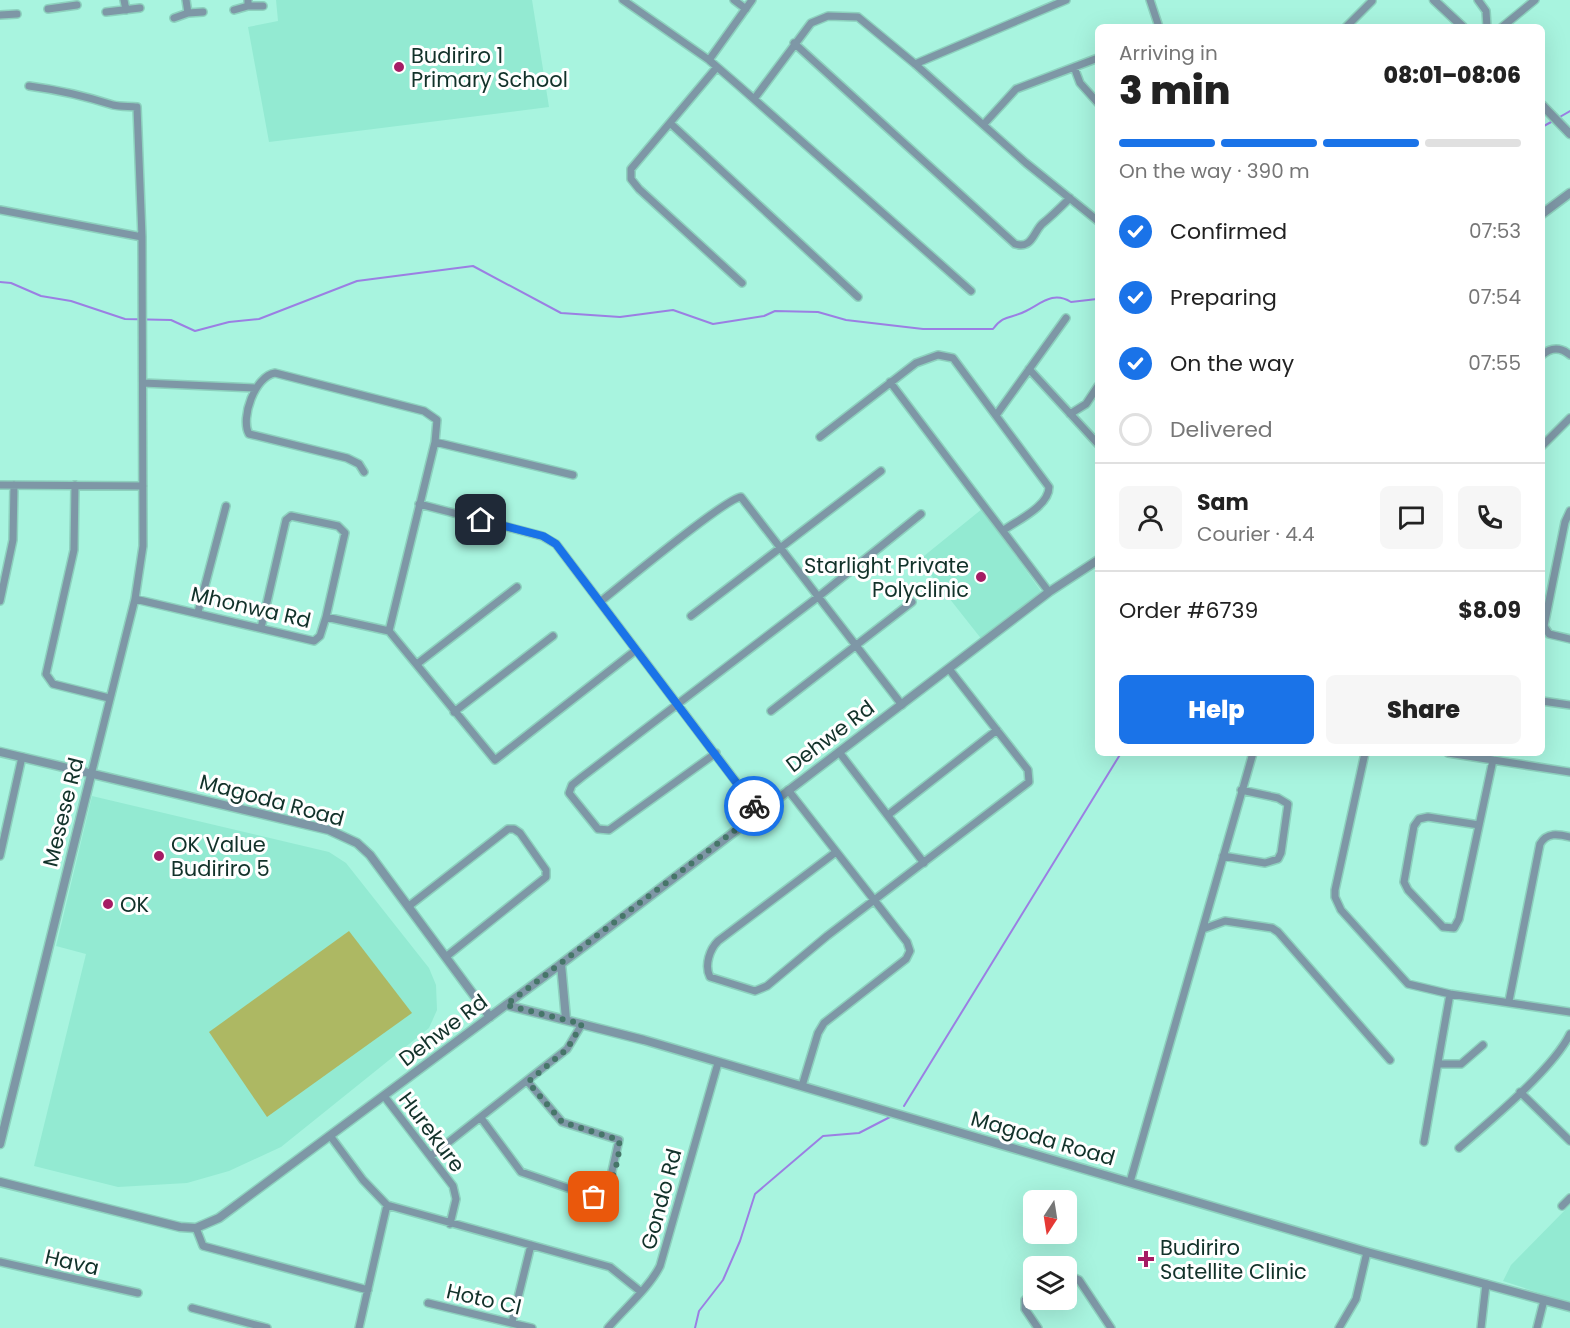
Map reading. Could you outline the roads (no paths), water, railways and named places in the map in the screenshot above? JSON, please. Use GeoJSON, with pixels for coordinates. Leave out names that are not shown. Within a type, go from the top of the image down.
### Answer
{"type":"FeatureCollection","features":[{"type":"Feature","properties":{"kind":"street"},"geometry":{"type":"LineString","coordinates":[[124,0],[126,10]]}},
{"type":"Feature","properties":{"kind":"street"},"geometry":{"type":"LineString","coordinates":[[186,0],[188,14]]}},
{"type":"Feature","properties":{"kind":"street"},"geometry":{"type":"LineString","coordinates":[[623,0],[709,60],[971,291]]}},
{"type":"Feature","properties":{"kind":"street"},"geometry":{"type":"LineString","coordinates":[[734,0],[746,9]]}},
{"type":"Feature","properties":{"kind":"street"},"geometry":{"type":"LineString","coordinates":[[709,60],[752,0]]}},
{"type":"Feature","properties":{"kind":"street"},"geometry":{"type":"LineString","coordinates":[[915,64],[1066,0]]}},
{"type":"Feature","properties":{"kind":"street"},"geometry":{"type":"LineString","coordinates":[[1150,0],[1158,24]]}},
{"type":"Feature","properties":{"kind":"street"},"geometry":{"type":"LineString","coordinates":[[1434,0],[1456,24]]}},
{"type":"Feature","properties":{"kind":"street"},"geometry":{"type":"LineString","coordinates":[[1478,0],[1486,11],[1487,24]]}},
{"type":"Feature","properties":{"kind":"street"},"geometry":{"type":"LineString","coordinates":[[1506,24],[1535,0]]}},
{"type":"Feature","properties":{"kind":"street"},"geometry":{"type":"LineString","coordinates":[[1349,24],[1372,1]]}},
{"type":"Feature","properties":{"kind":"street"},"geometry":{"type":"LineString","coordinates":[[48,9],[62,3],[77,5]]}},
{"type":"Feature","properties":{"kind":"street"},"geometry":{"type":"LineString","coordinates":[[234,10],[248,3],[263,6]]}},
{"type":"Feature","properties":{"kind":"street"},"geometry":{"type":"LineString","coordinates":[[106,12],[140,8]]}},
{"type":"Feature","properties":{"kind":"street"},"geometry":{"type":"LineString","coordinates":[[0,10],[0,15],[17,14]]}},
{"type":"Feature","properties":{"kind":"street"},"geometry":{"type":"LineString","coordinates":[[174,18],[203,12]]}},
{"type":"Feature","properties":{"kind":"street"},"geometry":{"type":"LineString","coordinates":[[754,99],[794,43],[818,19],[850,16],[864,20],[1026,163],[1095,219]]}},
{"type":"Feature","properties":{"kind":"street"},"geometry":{"type":"LineString","coordinates":[[794,43],[1015,244],[1025,244],[1034,239],[1040,227],[1070,198]]}},
{"type":"Feature","properties":{"kind":"street"},"geometry":{"type":"LineString","coordinates":[[984,124],[1016,89],[1095,59]]}},
{"type":"Feature","properties":{"kind":"street"},"geometry":{"type":"LineString","coordinates":[[717,67],[631,169],[631,179],[742,283]]}},
{"type":"Feature","properties":{"kind":"street"},"geometry":{"type":"LineString","coordinates":[[1074,67],[1080,83],[1095,100]]}},
{"type":"Feature","properties":{"kind":"street","name":"Mesese Rd"},"geometry":{"type":"LineString","coordinates":[[0,1144],[135,599],[142,546],[142,237],[137,107],[114,105],[103,99],[64,90],[29,86]]}},
{"type":"Feature","properties":{"kind":"street"},"geometry":{"type":"LineString","coordinates":[[1545,108],[1570,134]]}},
{"type":"Feature","properties":{"kind":"street"},"geometry":{"type":"LineString","coordinates":[[670,123],[858,297]]}},
{"type":"Feature","properties":{"kind":"street"},"geometry":{"type":"LineString","coordinates":[[1545,212],[1570,193]]}},
{"type":"Feature","properties":{"kind":"street"},"geometry":{"type":"LineString","coordinates":[[0,210],[142,237]]}},
{"type":"Feature","properties":{"kind":"street"},"geometry":{"type":"LineString","coordinates":[[997,414],[1066,318]]}},
{"type":"Feature","properties":{"kind":"street"},"geometry":{"type":"LineString","coordinates":[[1545,353],[1552,348],[1560,349],[1570,355]]}},
{"type":"Feature","properties":{"kind":"street"},"geometry":{"type":"LineString","coordinates":[[820,437],[890,382],[928,357],[947,355],[958,363],[1049,487],[1047,497],[1041,504],[1004,530]]}},
{"type":"Feature","properties":{"kind":"street"},"geometry":{"type":"LineString","coordinates":[[1029,369],[1095,441]]}},
{"type":"Feature","properties":{"kind":"street"},"geometry":{"type":"LineString","coordinates":[[364,472],[359,464],[347,458],[250,435],[246,424],[255,388],[262,378],[275,373],[424,411],[438,422],[389,631],[491,758],[498,759],[636,650]]}},
{"type":"Feature","properties":{"kind":"street"},"geometry":{"type":"LineString","coordinates":[[890,382],[1049,592]]}},
{"type":"Feature","properties":{"kind":"street"},"geometry":{"type":"LineString","coordinates":[[143,383],[255,388]]}},
{"type":"Feature","properties":{"kind":"street"},"geometry":{"type":"LineString","coordinates":[[1070,414],[1086,404],[1095,390]]}},
{"type":"Feature","properties":{"kind":"street"},"geometry":{"type":"LineString","coordinates":[[1545,443],[1570,418]]}},
{"type":"Feature","properties":{"kind":"street"},"geometry":{"type":"LineString","coordinates":[[435,442],[573,475]]}},
{"type":"Feature","properties":{"kind":"street"},"geometry":{"type":"LineString","coordinates":[[691,616],[881,471]]}},
{"type":"Feature","properties":{"kind":"street"},"geometry":{"type":"LineString","coordinates":[[0,485],[143,486]]}},
{"type":"Feature","properties":{"kind":"street"},"geometry":{"type":"LineString","coordinates":[[0,601],[13,540],[14,485]]}},
{"type":"Feature","properties":{"kind":"street"},"geometry":{"type":"LineString","coordinates":[[75,485],[74,550],[46,674],[53,684],[109,698]]}},
{"type":"Feature","properties":{"kind":"street"},"geometry":{"type":"LineString","coordinates":[[600,602],[737,497],[747,502],[902,705]]}},
{"type":"Feature","properties":{"kind":"street"},"geometry":{"type":"LineString","coordinates":[[419,504],[550,539],[559,547],[759,812]]}},
{"type":"Feature","properties":{"kind":"street"},"geometry":{"type":"LineString","coordinates":[[198,612],[226,506]]}},
{"type":"Feature","properties":{"kind":"street"},"geometry":{"type":"LineString","coordinates":[[1545,621],[1565,522],[1570,511]]}},
{"type":"Feature","properties":{"kind":"street"},"geometry":{"type":"LineString","coordinates":[[716,753],[609,830],[598,829],[569,793],[576,782],[818,597],[921,514]]}},
{"type":"Feature","properties":{"kind":"street"},"geometry":{"type":"LineString","coordinates":[[261,628],[286,520],[291,516],[338,526],[345,533],[326,617]]}},
{"type":"Feature","properties":{"kind":"street","name":"Dehwe Rd"},"geometry":{"type":"LineString","coordinates":[[196,1228],[219,1218],[331,1137],[1049,592],[1095,562]]}},
{"type":"Feature","properties":{"kind":"street"},"geometry":{"type":"LineString","coordinates":[[417,664],[517,587]]}},
{"type":"Feature","properties":{"kind":"street","name":"Mhonwa Rd"},"geometry":{"type":"LineString","coordinates":[[135,599],[314,641],[320,636],[326,617],[389,631]]}},
{"type":"Feature","properties":{"kind":"street"},"geometry":{"type":"LineString","coordinates":[[771,711],[912,602]]}},
{"type":"Feature","properties":{"kind":"street"},"geometry":{"type":"LineString","coordinates":[[1545,628],[1549,634],[1570,639]]}},
{"type":"Feature","properties":{"kind":"street"},"geometry":{"type":"LineString","coordinates":[[454,712],[553,636]]}},
{"type":"Feature","properties":{"kind":"street"},"geometry":{"type":"LineString","coordinates":[[836,852],[714,945],[707,966],[710,976],[743,988],[762,988],[873,900],[1029,782],[1028,770],[950,669]]}},
{"type":"Feature","properties":{"kind":"street"},"geometry":{"type":"LineString","coordinates":[[1545,701],[1570,705]]}},
{"type":"Feature","properties":{"kind":"street"},"geometry":{"type":"LineString","coordinates":[[888,815],[997,730]]}},
{"type":"Feature","properties":{"kind":"street","name":"Magoda Road"},"geometry":{"type":"LineString","coordinates":[[0,752],[338,834],[363,848],[447,956],[490,1017]]}},
{"type":"Feature","properties":{"kind":"street"},"geometry":{"type":"LineString","coordinates":[[839,752],[924,863]]}},
{"type":"Feature","properties":{"kind":"street"},"geometry":{"type":"LineString","coordinates":[[1130,1182],[1252,756]]}},
{"type":"Feature","properties":{"kind":"street"},"geometry":{"type":"LineString","coordinates":[[1364,756],[1335,897],[1341,910],[1402,980],[1415,987],[1570,1012]]}},
{"type":"Feature","properties":{"kind":"street"},"geometry":{"type":"LineString","coordinates":[[1468,756],[1570,772]]}},
{"type":"Feature","properties":{"kind":"street"},"geometry":{"type":"LineString","coordinates":[[0,856],[22,757]]}},
{"type":"Feature","properties":{"kind":"street"},"geometry":{"type":"LineString","coordinates":[[1479,825],[1428,817],[1419,819],[1414,826],[1404,882],[1408,890],[1443,927],[1454,928],[1457,925],[1479,825],[1493,760]]}},
{"type":"Feature","properties":{"kind":"street"},"geometry":{"type":"LineString","coordinates":[[788,790],[907,942],[909,955],[824,1023],[818,1033],[802,1086]]}},
{"type":"Feature","properties":{"kind":"street"},"geometry":{"type":"LineString","coordinates":[[1223,856],[1265,863],[1278,859],[1281,853],[1287,804],[1278,798],[1241,790]]}},
{"type":"Feature","properties":{"kind":"street"},"geometry":{"type":"LineString","coordinates":[[409,906],[508,829],[514,829],[520,833],[546,870],[546,877],[447,956]]}},
{"type":"Feature","properties":{"kind":"street"},"geometry":{"type":"LineString","coordinates":[[1509,1001],[1540,844],[1543,839],[1552,834],[1570,837]]}},
{"type":"Feature","properties":{"kind":"street"},"geometry":{"type":"LineString","coordinates":[[1203,929],[1226,921],[1272,928],[1278,932],[1390,1060]]}},
{"type":"Feature","properties":{"kind":"street"},"geometry":{"type":"LineString","coordinates":[[561,964],[566,1019]]}},
{"type":"Feature","properties":{"kind":"street"},"geometry":{"type":"LineString","coordinates":[[1424,1142],[1450,994]]}},
{"type":"Feature","properties":{"kind":"street","name":"Magoda Road"},"geometry":{"type":"LineString","coordinates":[[506,1005],[566,1019],[1367,1252],[1570,1307]]}},
{"type":"Feature","properties":{"kind":"street"},"geometry":{"type":"LineString","coordinates":[[431,1156],[528,1082],[567,1049],[582,1024]]}},
{"type":"Feature","properties":{"kind":"street"},"geometry":{"type":"LineString","coordinates":[[1459,1148],[1520,1092],[1562,1047],[1570,1034]]}},
{"type":"Feature","properties":{"kind":"street"},"geometry":{"type":"LineString","coordinates":[[1439,1064],[1461,1064],[1483,1045]]}},
{"type":"Feature","properties":{"kind":"street","name":"Gondo Rd"},"geometry":{"type":"LineString","coordinates":[[608,1328],[640,1291],[651,1282],[660,1266],[718,1063]]}},
{"type":"Feature","properties":{"kind":"street"},"geometry":{"type":"LineString","coordinates":[[481,1118],[524,1174],[594,1197],[603,1196],[608,1189],[619,1140],[562,1122],[528,1082]]}},
{"type":"Feature","properties":{"kind":"street"},"geometry":{"type":"LineString","coordinates":[[1520,1092],[1570,1141]]}},
{"type":"Feature","properties":{"kind":"street","name":"Hurekure"},"geometry":{"type":"LineString","coordinates":[[384,1096],[455,1191],[450,1224]]}},
{"type":"Feature","properties":{"kind":"street"},"geometry":{"type":"LineString","coordinates":[[331,1137],[363,1180],[387,1205],[610,1267],[640,1291]]}},
{"type":"Feature","properties":{"kind":"street"},"geometry":{"type":"LineString","coordinates":[[0,1182],[180,1227],[196,1228],[202,1246],[368,1290]]}},
{"type":"Feature","properties":{"kind":"street"},"geometry":{"type":"LineString","coordinates":[[1562,1206],[1570,1198]]}},
{"type":"Feature","properties":{"kind":"street"},"geometry":{"type":"LineString","coordinates":[[359,1328],[387,1205]]}},
{"type":"Feature","properties":{"kind":"street"},"geometry":{"type":"LineString","coordinates":[[512,1322],[531,1245]]}},
{"type":"Feature","properties":{"kind":"street"},"geometry":{"type":"LineString","coordinates":[[1339,1328],[1356,1299],[1367,1252]]}},
{"type":"Feature","properties":{"kind":"street","name":"Hava"},"geometry":{"type":"LineString","coordinates":[[0,1262],[138,1293]]}},
{"type":"Feature","properties":{"kind":"street"},"geometry":{"type":"LineString","coordinates":[[1077,1279],[1111,1328]]}},
{"type":"Feature","properties":{"kind":"street"},"geometry":{"type":"LineString","coordinates":[[1481,1328],[1486,1284]]}},
{"type":"Feature","properties":{"kind":"street"},"geometry":{"type":"LineString","coordinates":[[1537,1328],[1544,1300]]}},
{"type":"Feature","properties":{"kind":"street","name":"Hoto Cl"},"geometry":{"type":"LineString","coordinates":[[428,1303],[532,1328]]}},
{"type":"Feature","properties":{"kind":"street"},"geometry":{"type":"LineString","coordinates":[[192,1308],[267,1328]]}},
{"type":"Feature","properties":{"kind":"street"},"geometry":{"type":"LineString","coordinates":[[1027,1310],[1038,1328]]}},
{"type":"Feature","properties":{"kind":"waterway"},"geometry":{"type":"LineString","coordinates":[[1558,118],[1570,111]]}},
{"type":"Feature","properties":{"kind":"waterway"},"geometry":{"type":"LineString","coordinates":[[1545,125],[1553,121]]}},
{"type":"Feature","properties":{"kind":"waterway"},"geometry":{"type":"LineString","coordinates":[[0,282],[11,283],[41,296],[71,301],[125,319],[171,320],[195,331],[229,322],[259,319],[357,281],[473,266],[561,313],[620,317],[673,310],[713,324],[764,316],[775,311],[818,312],[846,320],[923,329],[993,329],[1004,319],[1053,298],[1071,302],[1095,299]]}},
{"type":"Feature","properties":{"kind":"waterway"},"geometry":{"type":"LineString","coordinates":[[904,1106],[1119,756]]}},
{"type":"Feature","properties":{"kind":"waterway"},"geometry":{"type":"LineString","coordinates":[[695,1328],[699,1311],[723,1280],[740,1241],[755,1194],[823,1136],[859,1133],[890,1117]]}},
{"type":"Feature","properties":{"kind":"place","name":"Budiriro 1 Primary School"},"geometry":{"type":"Point","coordinates":[399,67]}},
{"type":"Feature","properties":{"kind":"place","name":"Starlight Private Polyclinic"},"geometry":{"type":"Point","coordinates":[981,577]}},
{"type":"Feature","properties":{"kind":"place","name":"OK Value Budiriro 5"},"geometry":{"type":"Point","coordinates":[159,856]}},
{"type":"Feature","properties":{"kind":"place","name":"OK"},"geometry":{"type":"Point","coordinates":[108,904]}},
{"type":"Feature","properties":{"kind":"place","name":"Budiriro Satellite Clinic"},"geometry":{"type":"Point","coordinates":[1146,1259]}}]}
